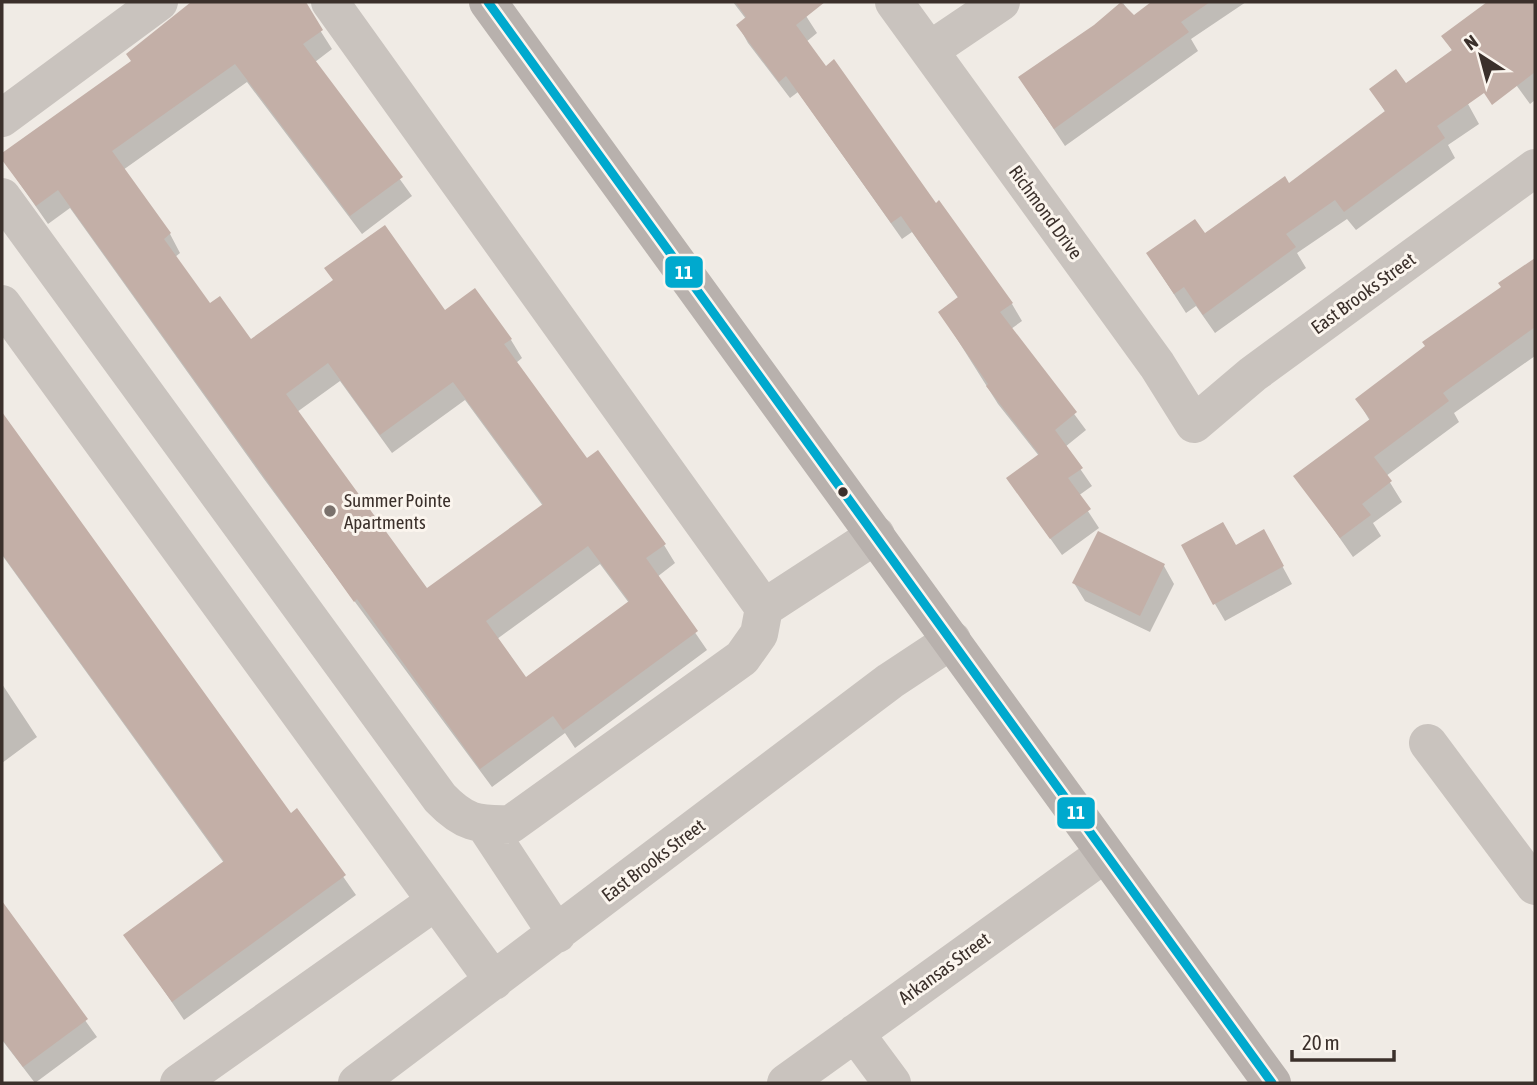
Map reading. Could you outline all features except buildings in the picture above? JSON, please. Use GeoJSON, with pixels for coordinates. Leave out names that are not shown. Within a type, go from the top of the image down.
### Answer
{"type":"FeatureCollection","features":[{"type":"Feature","properties":{"kind":"main road"},"geometry":{"type":"LineString","coordinates":[[488,2],[1272,1083]]}},
{"type":"Feature","properties":{"kind":"street"},"geometry":{"type":"LineString","coordinates":[[2,118],[159,2]]}},
{"type":"Feature","properties":{"kind":"street"},"geometry":{"type":"LineString","coordinates":[[330,2],[764,608]]}},
{"type":"Feature","properties":{"kind":"street","name":"Richmond Drive"},"geometry":{"type":"LineString","coordinates":[[894,2],[1157,365],[1194,424]]}},
{"type":"Feature","properties":{"kind":"street"},"geometry":{"type":"LineString","coordinates":[[930,50],[1001,2]]}},
{"type":"Feature","properties":{"kind":"street","name":"East Brooks Street"},"geometry":{"type":"LineString","coordinates":[[1194,424],[1252,374],[1535,168]]}},
{"type":"Feature","properties":{"kind":"street"},"geometry":{"type":"LineString","coordinates":[[2,197],[440,798],[458,817],[485,825],[511,824],[742,658],[759,634],[764,608],[876,535]]}},
{"type":"Feature","properties":{"kind":"street"},"geometry":{"type":"LineString","coordinates":[[2,304],[494,981]]}},
{"type":"Feature","properties":{"kind":"street","name":"East Brooks Street"},"geometry":{"type":"LineString","coordinates":[[357,1083],[890,681],[952,640]]}},
{"type":"Feature","properties":{"kind":"street"},"geometry":{"type":"LineString","coordinates":[[1428,743],[1535,886]]}},
{"type":"Feature","properties":{"kind":"street"},"geometry":{"type":"LineString","coordinates":[[485,825],[557,934]]}},
{"type":"Feature","properties":{"kind":"street","name":"Arkansas Street"},"geometry":{"type":"LineString","coordinates":[[786,1083],[1104,853]]}},
{"type":"Feature","properties":{"kind":"street"},"geometry":{"type":"LineString","coordinates":[[179,1083],[436,901]]}},
{"type":"Feature","properties":{"kind":"street"},"geometry":{"type":"LineString","coordinates":[[855,1033],[892,1083]]}},
{"type":"Feature","properties":{"kind":"transit line","name":"11"},"geometry":{"type":"LineString","coordinates":[[488,2],[1272,1083]]}},
{"type":"Feature","properties":{"kind":"place","name":"Summer Pointe Apartments"},"geometry":{"type":"Point","coordinates":[330,511]}}]}
